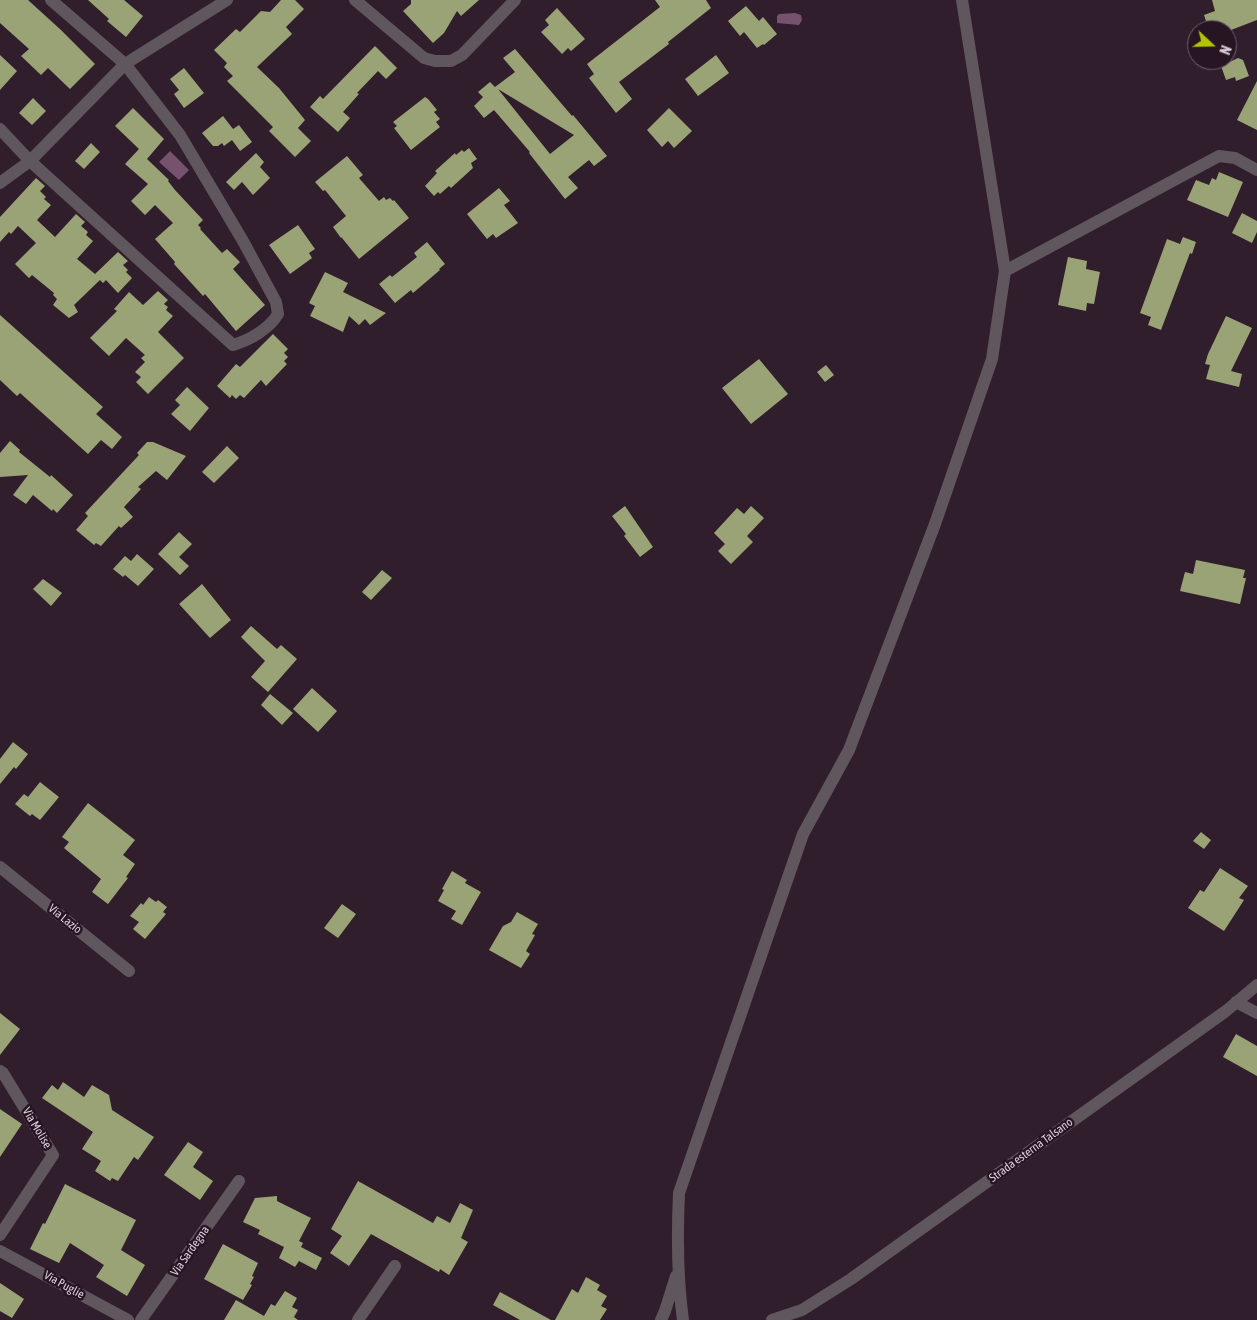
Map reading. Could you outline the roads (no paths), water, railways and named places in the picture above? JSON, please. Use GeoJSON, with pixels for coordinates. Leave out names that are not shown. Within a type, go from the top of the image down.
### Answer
{"type":"FeatureCollection","features":[{"type":"Feature","properties":{"kind":"street"},"geometry":{"type":"LineString","coordinates":[[0,129],[30,161],[233,345],[246,341],[273,323],[278,314],[276,302],[243,241],[180,135],[125,64],[51,0]]}},
{"type":"Feature","properties":{"kind":"street"},"geometry":{"type":"LineString","coordinates":[[0,184],[30,161],[125,64],[227,0]]}},
{"type":"Feature","properties":{"kind":"street"},"geometry":{"type":"LineString","coordinates":[[355,0],[424,58],[435,61],[451,60],[462,55],[515,0]]}},
{"type":"Feature","properties":{"kind":"street"},"geometry":{"type":"LineString","coordinates":[[683,1320],[677,1244],[679,1193],[803,834],[849,750],[936,524],[992,359],[1005,271],[962,0]]}},
{"type":"Feature","properties":{"kind":"street"},"geometry":{"type":"LineString","coordinates":[[1005,271],[1219,156],[1235,158],[1257,170]]}},
{"type":"Feature","properties":{"kind":"street","name":"Via Lazio"},"geometry":{"type":"LineString","coordinates":[[0,867],[129,971]]}},
{"type":"Feature","properties":{"kind":"street","name":"Strada esterna Talsano"},"geometry":{"type":"LineString","coordinates":[[772,1320],[802,1310],[851,1279],[1257,985]]}},
{"type":"Feature","properties":{"kind":"street"},"geometry":{"type":"LineString","coordinates":[[1236,1002],[1257,1013]]}},
{"type":"Feature","properties":{"kind":"street","name":"Via Molise"},"geometry":{"type":"LineString","coordinates":[[0,1071],[53,1155],[0,1235]]}},
{"type":"Feature","properties":{"kind":"street","name":"Via Sardegna"},"geometry":{"type":"LineString","coordinates":[[141,1320],[239,1181]]}},
{"type":"Feature","properties":{"kind":"street","name":"Via Puglie"},"geometry":{"type":"LineString","coordinates":[[0,1251],[128,1320]]}},
{"type":"Feature","properties":{"kind":"street"},"geometry":{"type":"LineString","coordinates":[[358,1320],[394,1266]]}},
{"type":"Feature","properties":{"kind":"street"},"geometry":{"type":"LineString","coordinates":[[661,1320],[678,1271]]}},
{"type":"Feature","properties":{"kind":"street","name":"Strada esterna Talsano"},"geometry":{"type":"LineString","coordinates":[[793,1320],[802,1310]]}}]}
